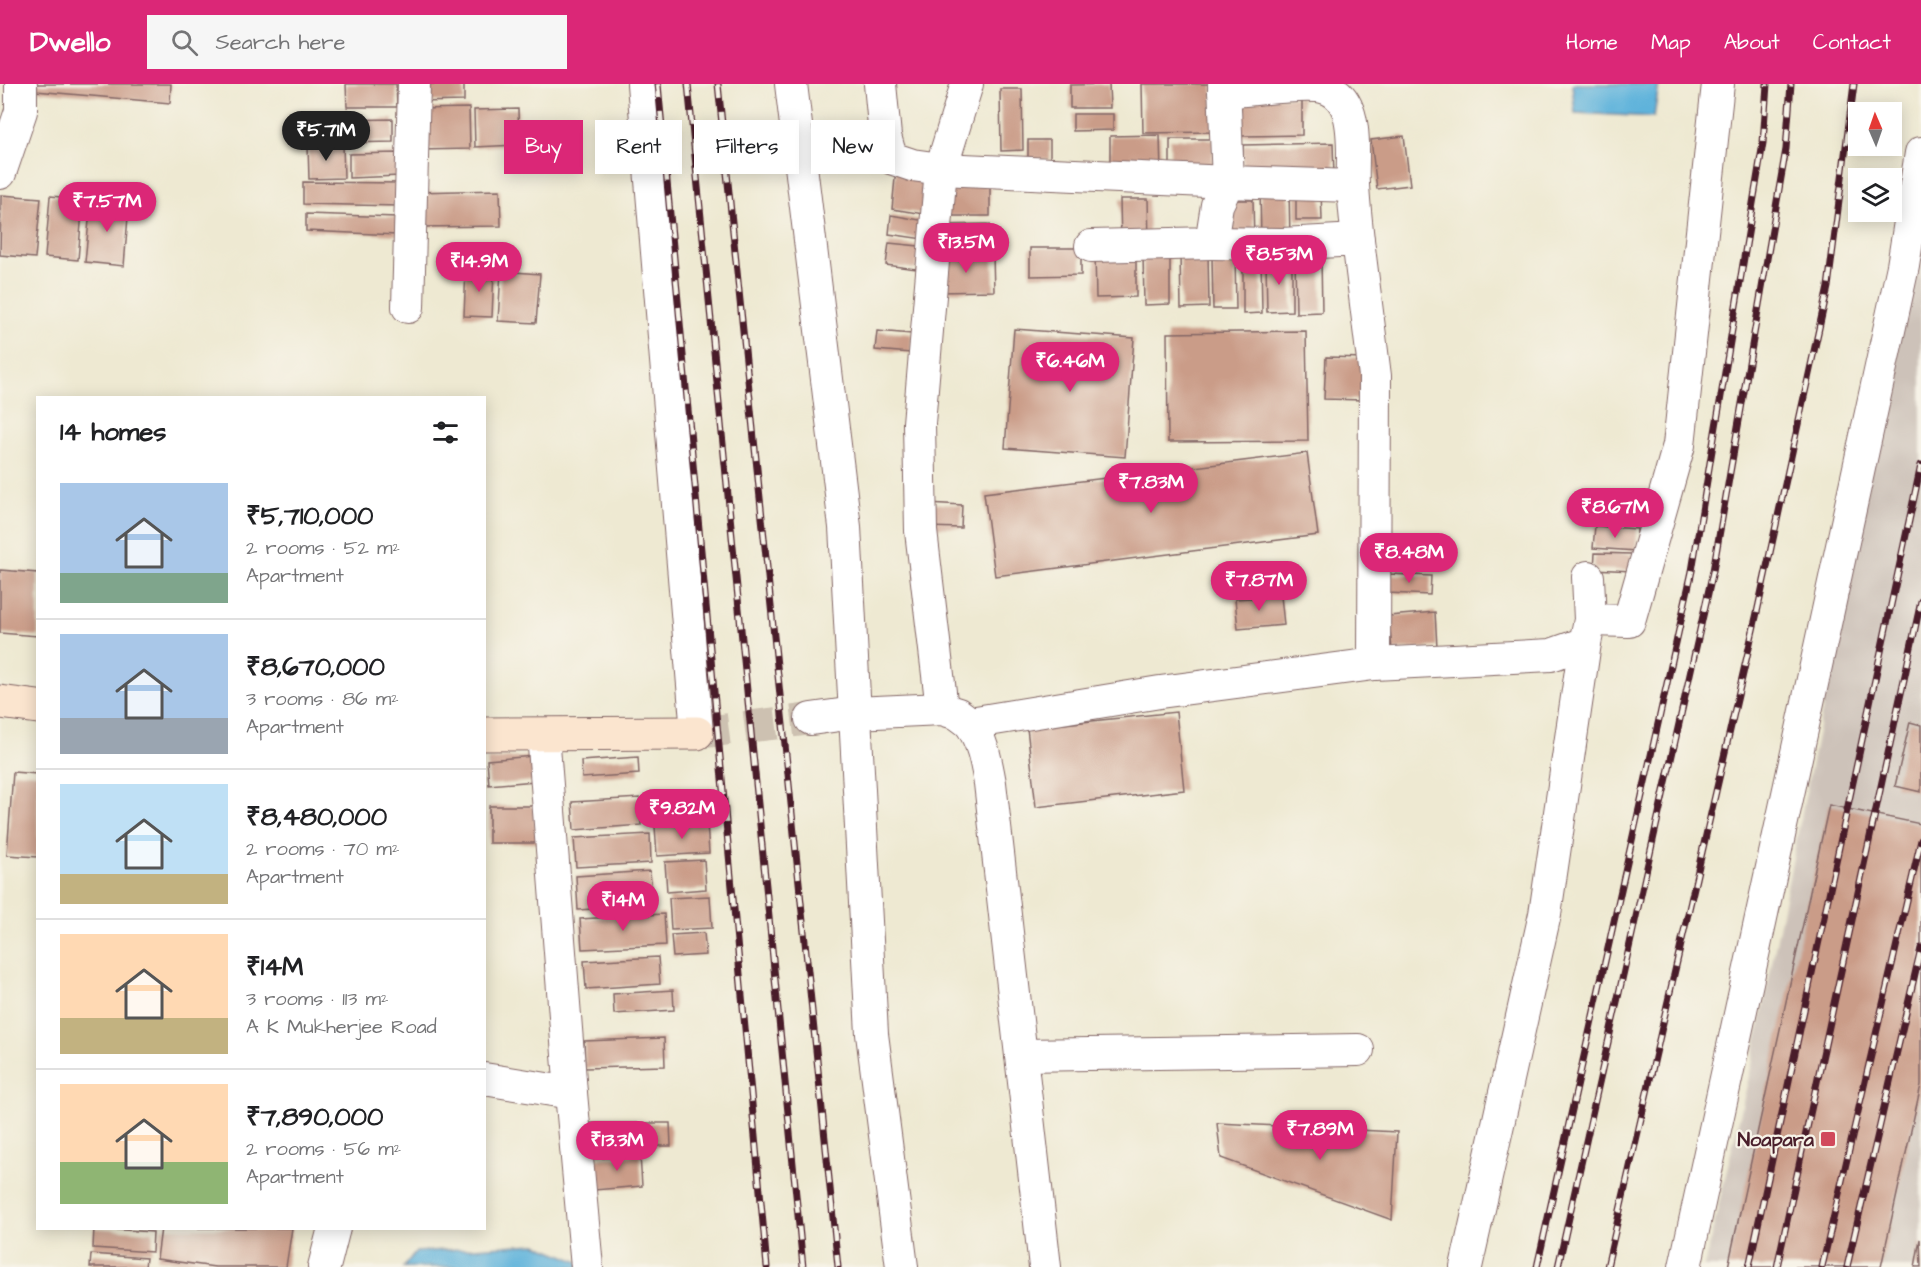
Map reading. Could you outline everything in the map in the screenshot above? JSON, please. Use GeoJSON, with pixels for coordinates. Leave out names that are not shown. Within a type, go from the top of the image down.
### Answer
{"type":"FeatureCollection","features":[{"type":"Feature","properties":{"kind":"street"},"geometry":{"type":"LineString","coordinates":[[0,173],[21,111],[21,84]]}},
{"type":"Feature","properties":{"kind":"street"},"geometry":{"type":"LineString","coordinates":[[408,307],[414,84]]}},
{"type":"Feature","properties":{"kind":"street"},"geometry":{"type":"LineString","coordinates":[[486,734],[697,733],[643,84]]}},
{"type":"Feature","properties":{"kind":"street"},"geometry":{"type":"LineString","coordinates":[[791,84],[845,526],[872,1034],[902,1267]]}},
{"type":"Feature","properties":{"kind":"street"},"geometry":{"type":"LineString","coordinates":[[880,84],[885,136],[891,158],[912,165],[941,169],[1353,186]]}},
{"type":"Feature","properties":{"kind":"street"},"geometry":{"type":"LineString","coordinates":[[942,709],[921,531],[918,475],[920,412],[941,169],[967,84]]}},
{"type":"Feature","properties":{"kind":"street"},"geometry":{"type":"LineString","coordinates":[[970,723],[1160,692],[1374,664],[1551,655],[1588,632],[1629,621],[1679,445],[1718,84]]}},
{"type":"Feature","properties":{"kind":"street"},"geometry":{"type":"LineString","coordinates":[[1211,243],[1218,206],[1228,182],[1224,88],[1316,86],[1340,96],[1346,105],[1352,126],[1353,186],[1375,376],[1374,664]]}},
{"type":"Feature","properties":{"kind":"street"},"geometry":{"type":"LineString","coordinates":[[1685,1267],[1898,289],[1921,153]]}},
{"type":"Feature","properties":{"kind":"street"},"geometry":{"type":"LineString","coordinates":[[1090,246],[1282,244],[1358,240]]}},
{"type":"Feature","properties":{"kind":"street"},"geometry":{"type":"LineString","coordinates":[[1466,1267],[1545,914],[1588,632],[1588,577]]}},
{"type":"Feature","properties":{"kind":"street"},"geometry":{"type":"LineString","coordinates":[[0,702],[36,707]]}},
{"type":"Feature","properties":{"kind":"street"},"geometry":{"type":"LineString","coordinates":[[811,719],[854,713],[942,709],[958,714],[970,723],[980,738],[990,783],[1045,1267]]}},
{"type":"Feature","properties":{"kind":"street"},"geometry":{"type":"LineString","coordinates":[[543,734],[587,1267]]}},
{"type":"Feature","properties":{"kind":"street"},"geometry":{"type":"LineString","coordinates":[[1021,1054],[1358,1050]]}},
{"type":"Feature","properties":{"kind":"street"},"geometry":{"type":"LineString","coordinates":[[486,1079],[571,1093]]}},
{"type":"Feature","properties":{"kind":"street"},"geometry":{"type":"LineString","coordinates":[[324,1267],[333,1230]]}},
{"type":"Feature","properties":{"kind":"shaded area"},"geometry":{"type":"Polygon","coordinates":[[[1921,214],[1921,1267],[1704,1267],[1752,1064],[1921,214]]]}},
{"type":"Feature","properties":{"kind":"water"},"geometry":{"type":"Polygon","coordinates":[[[1572,84],[1659,84],[1654,117],[1575,113],[1572,84]]]}},
{"type":"Feature","properties":{"kind":"water"},"geometry":{"type":"Polygon","coordinates":[[[536,1244],[579,1262],[580,1267],[403,1267],[416,1252],[536,1244]]]}},
{"type":"Feature","properties":{"kind":"building"},"geometry":{"type":"Polygon","coordinates":[[[36,84],[171,84],[170,103],[36,91],[36,84]]]}},
{"type":"Feature","properties":{"kind":"building"},"geometry":{"type":"Polygon","coordinates":[[[346,84],[396,84],[397,107],[347,107],[346,84]]]}},
{"type":"Feature","properties":{"kind":"building"},"geometry":{"type":"Polygon","coordinates":[[[417,84],[464,84],[464,101],[418,102],[417,84]]]}},
{"type":"Feature","properties":{"kind":"building"},"geometry":{"type":"Polygon","coordinates":[[[1109,84],[1110,108],[1070,108],[1070,85],[1109,84]]]}},
{"type":"Feature","properties":{"kind":"building"},"geometry":{"type":"Polygon","coordinates":[[[1142,84],[1213,84],[1214,132],[1143,133],[1142,84]]]}},
{"type":"Feature","properties":{"kind":"building"},"geometry":{"type":"Polygon","coordinates":[[[1000,89],[1022,89],[1023,150],[1001,151],[1000,89]]]}},
{"type":"Feature","properties":{"kind":"building"},"geometry":{"type":"Polygon","coordinates":[[[1302,97],[1302,135],[1241,136],[1240,98],[1302,97]]]}},
{"type":"Feature","properties":{"kind":"building"},"geometry":{"type":"Polygon","coordinates":[[[469,108],[470,149],[419,150],[418,109],[469,108]]]}},
{"type":"Feature","properties":{"kind":"building"},"geometry":{"type":"Polygon","coordinates":[[[518,109],[518,120],[504,120],[504,146],[475,147],[474,110],[518,109]]]}},
{"type":"Feature","properties":{"kind":"building"},"geometry":{"type":"Polygon","coordinates":[[[1073,114],[1113,114],[1113,130],[1073,131],[1073,114]]]}},
{"type":"Feature","properties":{"kind":"building"},"geometry":{"type":"Polygon","coordinates":[[[393,119],[393,142],[343,143],[342,120],[393,119]]]}},
{"type":"Feature","properties":{"kind":"building"},"geometry":{"type":"Polygon","coordinates":[[[1160,135],[1161,174],[1110,174],[1110,136],[1160,135]]]}},
{"type":"Feature","properties":{"kind":"building"},"geometry":{"type":"Polygon","coordinates":[[[1404,136],[1410,185],[1377,189],[1371,140],[1404,136]]]}},
{"type":"Feature","properties":{"kind":"building"},"geometry":{"type":"Polygon","coordinates":[[[1170,139],[1213,139],[1213,175],[1170,175],[1170,139]]]}},
{"type":"Feature","properties":{"kind":"building"},"geometry":{"type":"Polygon","coordinates":[[[1028,140],[1050,140],[1050,159],[1028,159],[1028,140]]]}},
{"type":"Feature","properties":{"kind":"building"},"geometry":{"type":"Polygon","coordinates":[[[1333,143],[1334,177],[1243,179],[1243,145],[1333,143]]]}},
{"type":"Feature","properties":{"kind":"building"},"geometry":{"type":"Polygon","coordinates":[[[343,145],[344,178],[309,179],[308,146],[343,145]]]}},
{"type":"Feature","properties":{"kind":"building"},"geometry":{"type":"Polygon","coordinates":[[[399,153],[400,176],[349,178],[349,154],[399,153]]]}},
{"type":"Feature","properties":{"kind":"building"},"geometry":{"type":"Polygon","coordinates":[[[896,168],[932,177],[924,214],[892,209],[896,168]]]}},
{"type":"Feature","properties":{"kind":"building"},"geometry":{"type":"Polygon","coordinates":[[[303,182],[401,183],[400,206],[303,204],[303,182]]]}},
{"type":"Feature","properties":{"kind":"building"},"geometry":{"type":"Polygon","coordinates":[[[990,184],[990,216],[944,216],[943,185],[990,184]]]}},
{"type":"Feature","properties":{"kind":"building"},"geometry":{"type":"Polygon","coordinates":[[[1260,188],[1289,188],[1290,241],[1261,241],[1260,188]]]}},
{"type":"Feature","properties":{"kind":"building"},"geometry":{"type":"Polygon","coordinates":[[[500,190],[501,226],[417,227],[416,192],[500,190]]]}},
{"type":"Feature","properties":{"kind":"building"},"geometry":{"type":"Polygon","coordinates":[[[1296,191],[1321,191],[1322,220],[1296,220],[1296,191]]]}},
{"type":"Feature","properties":{"kind":"building"},"geometry":{"type":"Polygon","coordinates":[[[1,195],[41,198],[35,258],[0,255],[1,195]]]}},
{"type":"Feature","properties":{"kind":"building"},"geometry":{"type":"Polygon","coordinates":[[[50,196],[83,199],[78,260],[45,257],[50,196]]]}},
{"type":"Feature","properties":{"kind":"building"},"geometry":{"type":"Polygon","coordinates":[[[1120,199],[1148,199],[1149,243],[1121,243],[1120,199]]]}},
{"type":"Feature","properties":{"kind":"building"},"geometry":{"type":"Polygon","coordinates":[[[91,200],[129,204],[124,266],[85,262],[91,200]]]}},
{"type":"Feature","properties":{"kind":"building"},"geometry":{"type":"Polygon","coordinates":[[[1226,200],[1253,200],[1254,241],[1227,241],[1226,200]]]}},
{"type":"Feature","properties":{"kind":"building"},"geometry":{"type":"Polygon","coordinates":[[[306,214],[397,217],[397,235],[306,231],[306,214]]]}},
{"type":"Feature","properties":{"kind":"building"},"geometry":{"type":"Polygon","coordinates":[[[891,215],[926,221],[923,239],[889,234],[891,215]]]}},
{"type":"Feature","properties":{"kind":"building"},"geometry":{"type":"Polygon","coordinates":[[[990,224],[991,252],[938,253],[937,225],[990,224]]]}},
{"type":"Feature","properties":{"kind":"building"},"geometry":{"type":"Polygon","coordinates":[[[889,243],[919,246],[916,269],[886,265],[889,243]]]}},
{"type":"Feature","properties":{"kind":"building"},"geometry":{"type":"Polygon","coordinates":[[[1030,248],[1081,248],[1081,275],[1030,276],[1030,248]]]}},
{"type":"Feature","properties":{"kind":"building"},"geometry":{"type":"Polygon","coordinates":[[[1136,251],[1136,297],[1096,298],[1095,252],[1136,251]]]}},
{"type":"Feature","properties":{"kind":"building"},"geometry":{"type":"Polygon","coordinates":[[[1170,252],[1170,304],[1144,305],[1143,253],[1170,252]]]}},
{"type":"Feature","properties":{"kind":"building"},"geometry":{"type":"Polygon","coordinates":[[[1180,253],[1208,253],[1209,307],[1181,308],[1180,253]]]}},
{"type":"Feature","properties":{"kind":"building"},"geometry":{"type":"Polygon","coordinates":[[[993,255],[994,291],[938,292],[938,256],[993,255]]]}},
{"type":"Feature","properties":{"kind":"building"},"geometry":{"type":"Polygon","coordinates":[[[1235,255],[1236,309],[1213,309],[1212,256],[1235,255]]]}},
{"type":"Feature","properties":{"kind":"building"},"geometry":{"type":"Polygon","coordinates":[[[1261,256],[1262,313],[1243,314],[1243,257],[1261,256]]]}},
{"type":"Feature","properties":{"kind":"building"},"geometry":{"type":"Polygon","coordinates":[[[1295,257],[1321,257],[1322,312],[1296,313],[1295,257]]]}},
{"type":"Feature","properties":{"kind":"building"},"geometry":{"type":"Polygon","coordinates":[[[1266,261],[1292,261],[1292,311],[1267,312],[1266,261]]]}},
{"type":"Feature","properties":{"kind":"building"},"geometry":{"type":"Polygon","coordinates":[[[466,269],[494,270],[492,317],[464,316],[466,269]]]}},
{"type":"Feature","properties":{"kind":"building"},"geometry":{"type":"Polygon","coordinates":[[[501,271],[540,274],[536,323],[498,321],[501,271]]]}},
{"type":"Feature","properties":{"kind":"building"},"geometry":{"type":"Polygon","coordinates":[[[1014,329],[1134,338],[1125,457],[1005,448],[1014,329]]]}},
{"type":"Feature","properties":{"kind":"building"},"geometry":{"type":"Polygon","coordinates":[[[877,331],[912,334],[911,353],[875,350],[877,331]]]}},
{"type":"Feature","properties":{"kind":"building"},"geometry":{"type":"Polygon","coordinates":[[[1306,331],[1308,441],[1168,442],[1167,333],[1306,331]]]}},
{"type":"Feature","properties":{"kind":"building"},"geometry":{"type":"Polygon","coordinates":[[[1326,357],[1366,358],[1364,400],[1324,399],[1326,357]]]}},
{"type":"Feature","properties":{"kind":"building"},"geometry":{"type":"Polygon","coordinates":[[[1307,453],[1318,535],[995,576],[984,493],[1307,453]]]}},
{"type":"Feature","properties":{"kind":"building"},"geometry":{"type":"Polygon","coordinates":[[[928,503],[962,505],[961,528],[927,527],[928,503]]]}},
{"type":"Feature","properties":{"kind":"building"},"geometry":{"type":"Polygon","coordinates":[[[1595,526],[1637,529],[1636,551],[1593,548],[1595,526]]]}},
{"type":"Feature","properties":{"kind":"building"},"geometry":{"type":"Polygon","coordinates":[[[1595,553],[1632,554],[1632,571],[1594,569],[1595,553]]]}},
{"type":"Feature","properties":{"kind":"building"},"geometry":{"type":"Polygon","coordinates":[[[0,570],[36,573],[36,636],[0,633],[0,570]]]}},
{"type":"Feature","properties":{"kind":"building"},"geometry":{"type":"Polygon","coordinates":[[[1388,574],[1431,576],[1430,595],[1388,593],[1388,574]]]}},
{"type":"Feature","properties":{"kind":"building"},"geometry":{"type":"Polygon","coordinates":[[[1281,596],[1284,625],[1238,629],[1235,599],[1281,596]]]}},
{"type":"Feature","properties":{"kind":"building"},"geometry":{"type":"Polygon","coordinates":[[[1435,612],[1437,647],[1392,650],[1389,616],[1435,612]]]}},
{"type":"Feature","properties":{"kind":"building"},"geometry":{"type":"Polygon","coordinates":[[[1176,712],[1184,790],[1036,807],[1027,728],[1176,712]]]}},
{"type":"Feature","properties":{"kind":"building"},"geometry":{"type":"Polygon","coordinates":[[[1910,722],[1921,725],[1921,792],[1895,786],[1910,722]]]}},
{"type":"Feature","properties":{"kind":"building"},"geometry":{"type":"Polygon","coordinates":[[[534,756],[535,781],[489,785],[487,760],[534,756]]]}},
{"type":"Feature","properties":{"kind":"building"},"geometry":{"type":"Polygon","coordinates":[[[638,757],[639,774],[582,778],[581,761],[638,757]]]}},
{"type":"Feature","properties":{"kind":"building"},"geometry":{"type":"Polygon","coordinates":[[[13,772],[36,774],[36,857],[7,855],[13,772]]]}},
{"type":"Feature","properties":{"kind":"building"},"geometry":{"type":"Polygon","coordinates":[[[640,798],[641,825],[574,830],[572,802],[640,798]]]}},
{"type":"Feature","properties":{"kind":"building","name":"Noapara"},"geometry":{"type":"Polygon","coordinates":[[[1829,805],[1921,824],[1921,1085],[1881,1267],[1728,1267],[1829,805]]]}},
{"type":"Feature","properties":{"kind":"building"},"geometry":{"type":"Polygon","coordinates":[[[489,806],[533,806],[538,843],[489,843],[489,806]]]}},
{"type":"Feature","properties":{"kind":"building"},"geometry":{"type":"Polygon","coordinates":[[[707,823],[709,853],[657,856],[655,826],[707,823]]]}},
{"type":"Feature","properties":{"kind":"building"},"geometry":{"type":"Polygon","coordinates":[[[650,834],[651,863],[576,867],[574,838],[650,834]]]}},
{"type":"Feature","properties":{"kind":"building"},"geometry":{"type":"Polygon","coordinates":[[[704,860],[706,889],[667,892],[665,862],[704,860]]]}},
{"type":"Feature","properties":{"kind":"building"},"geometry":{"type":"Polygon","coordinates":[[[650,871],[653,905],[578,910],[576,876],[650,871]]]}},
{"type":"Feature","properties":{"kind":"building"},"geometry":{"type":"Polygon","coordinates":[[[710,896],[712,928],[671,930],[669,898],[710,896]]]}},
{"type":"Feature","properties":{"kind":"building"},"geometry":{"type":"Polygon","coordinates":[[[664,914],[666,945],[582,949],[580,919],[664,914]]]}},
{"type":"Feature","properties":{"kind":"building"},"geometry":{"type":"Polygon","coordinates":[[[704,933],[706,955],[673,957],[671,935],[704,933]]]}},
{"type":"Feature","properties":{"kind":"building"},"geometry":{"type":"Polygon","coordinates":[[[658,957],[660,984],[586,989],[584,961],[658,957]]]}},
{"type":"Feature","properties":{"kind":"building"},"geometry":{"type":"Polygon","coordinates":[[[673,990],[674,1010],[614,1014],[613,994],[673,990]]]}},
{"type":"Feature","properties":{"kind":"building"},"geometry":{"type":"Polygon","coordinates":[[[664,1038],[665,1066],[585,1068],[584,1041],[664,1038]]]}},
{"type":"Feature","properties":{"kind":"building"},"geometry":{"type":"Polygon","coordinates":[[[590,1123],[670,1123],[671,1146],[590,1146],[590,1123]]]}},
{"type":"Feature","properties":{"kind":"building"},"geometry":{"type":"Polygon","coordinates":[[[1217,1123],[1397,1132],[1392,1220],[1221,1158],[1217,1123]]]}},
{"type":"Feature","properties":{"kind":"building"},"geometry":{"type":"Polygon","coordinates":[[[640,1155],[642,1186],[594,1190],[592,1159],[640,1155]]]}},
{"type":"Feature","properties":{"kind":"building"},"geometry":{"type":"Polygon","coordinates":[[[94,1230],[153,1232],[152,1252],[93,1248],[94,1230]]]}},
{"type":"Feature","properties":{"kind":"building"},"geometry":{"type":"Polygon","coordinates":[[[161,1230],[292,1230],[286,1267],[215,1267],[157,1259],[161,1230]]]}},
{"type":"Feature","properties":{"kind":"building"},"geometry":{"type":"Polygon","coordinates":[[[1920,1239],[1921,1267],[1915,1267],[1920,1239]]]}},
{"type":"Feature","properties":{"kind":"building"},"geometry":{"type":"Polygon","coordinates":[[[91,1254],[146,1258],[145,1267],[90,1267],[91,1254]]]}},
{"type":"Feature","properties":{"kind":"tunnel"},"geometry":{"type":"LineString","coordinates":[[697,733],[811,719]]}},
{"type":"Feature","properties":{"kind":"railway"},"geometry":{"type":"LineString","coordinates":[[658,84],[767,1267]]}},
{"type":"Feature","properties":{"kind":"railway"},"geometry":{"type":"LineString","coordinates":[[688,84],[803,1267]]}},
{"type":"Feature","properties":{"kind":"railway"},"geometry":{"type":"LineString","coordinates":[[718,84],[838,1267]]}},
{"type":"Feature","properties":{"kind":"railway"},"geometry":{"type":"LineString","coordinates":[[1537,1267],[1692,571],[1763,143],[1767,84]]}},
{"type":"Feature","properties":{"kind":"railway"},"geometry":{"type":"LineString","coordinates":[[1558,1267],[1713,571],[1786,149],[1791,84]]}},
{"type":"Feature","properties":{"kind":"railway"},"geometry":{"type":"LineString","coordinates":[[1607,1267],[1756,617],[1828,287],[1854,84]]}},
{"type":"Feature","properties":{"kind":"railway"},"geometry":{"type":"LineString","coordinates":[[1749,1267],[1921,465]]}},
{"type":"Feature","properties":{"kind":"railway"},"geometry":{"type":"LineString","coordinates":[[1777,1267],[1921,601]]}},
{"type":"Feature","properties":{"kind":"railway"},"geometry":{"type":"LineString","coordinates":[[1822,1267],[1921,840]]}},
{"type":"Feature","properties":{"kind":"railway"},"geometry":{"type":"LineString","coordinates":[[1847,1267],[1921,948]]}},
{"type":"Feature","properties":{"kind":"place","name":"Noapara"},"geometry":{"type":"Point","coordinates":[1828,1139]}}]}
